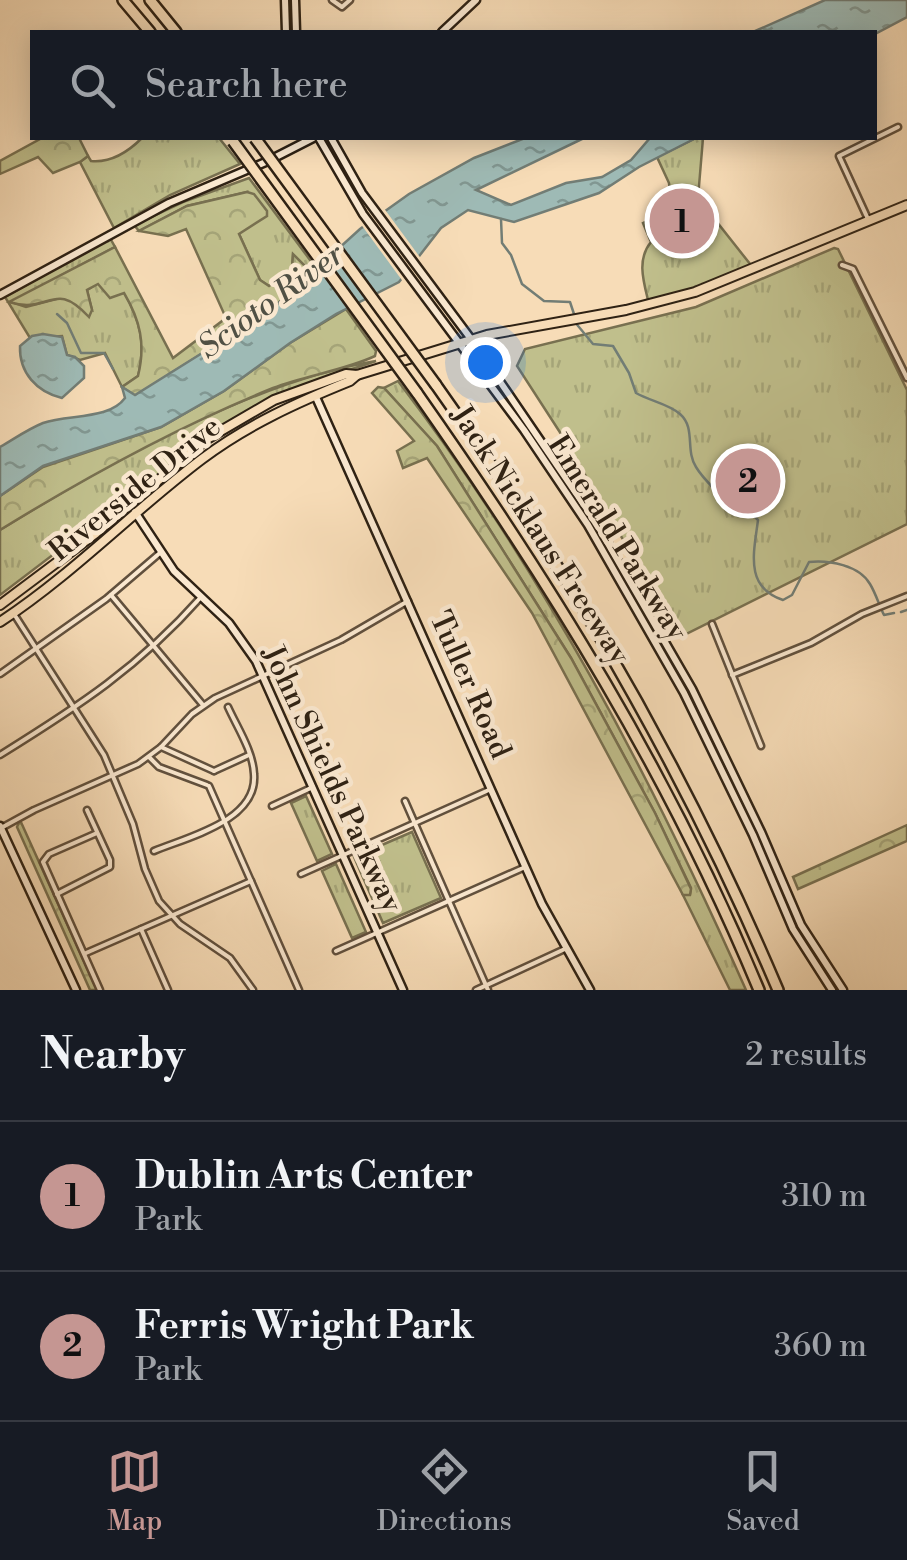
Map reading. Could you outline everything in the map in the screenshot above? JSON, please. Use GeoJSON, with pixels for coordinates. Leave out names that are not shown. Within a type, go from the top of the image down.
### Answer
{"type":"FeatureCollection","features":[{"type":"Feature","properties":{"kind":"highway"},"geometry":{"type":"LineString","coordinates":[[124,0],[148,30]]}},
{"type":"Feature","properties":{"kind":"highway"},"geometry":{"type":"LineString","coordinates":[[150,0],[174,30]]}},
{"type":"Feature","properties":{"kind":"highway","name":"Jack Nicklaus Freeway"},"geometry":{"type":"LineString","coordinates":[[232,140],[516,534],[651,761],[759,990]]}},
{"type":"Feature","properties":{"kind":"highway","name":"Jack Nicklaus Freeway"},"geometry":{"type":"LineString","coordinates":[[256,140],[532,524],[667,752],[778,990]]}},
{"type":"Feature","properties":{"kind":"main road"},"geometry":{"type":"LineString","coordinates":[[285,0],[286,30]]}},
{"type":"Feature","properties":{"kind":"main road"},"geometry":{"type":"LineString","coordinates":[[295,0],[296,30]]}},
{"type":"Feature","properties":{"kind":"main road"},"geometry":{"type":"LineString","coordinates":[[444,30],[476,0]]}},
{"type":"Feature","properties":{"kind":"main road"},"geometry":{"type":"LineString","coordinates":[[0,295],[170,203],[312,140]]}},
{"type":"Feature","properties":{"kind":"main road","name":"Emerald Parkway"},"geometry":{"type":"LineString","coordinates":[[317,140],[362,214],[545,462],[646,624],[720,764],[793,929],[832,990]]}},
{"type":"Feature","properties":{"kind":"main road","name":"Emerald Parkway"},"geometry":{"type":"LineString","coordinates":[[332,140],[373,208],[471,339],[595,521],[657,624],[728,760],[801,925],[843,990]]}},
{"type":"Feature","properties":{"kind":"main road","name":"Riverside Drive"},"geometry":{"type":"LineString","coordinates":[[0,605],[130,504],[182,458],[246,415],[316,384],[471,339],[626,310],[695,292],[907,205]]}},
{"type":"Feature","properties":{"kind":"main road","name":"Riverside Drive"},"geometry":{"type":"LineString","coordinates":[[0,622],[226,442],[357,374]]}},
{"type":"Feature","properties":{"kind":"main road","name":"Tuller Road"},"geometry":{"type":"LineString","coordinates":[[315,395],[547,913],[590,990]]}},
{"type":"Feature","properties":{"kind":"main road","name":"John Shields Parkway"},"geometry":{"type":"LineString","coordinates":[[130,504],[177,575],[238,633],[263,676],[403,990]]}},
{"type":"Feature","properties":{"kind":"main road"},"geometry":{"type":"LineString","coordinates":[[0,828],[76,990]]}},
{"type":"Feature","properties":{"kind":"street"},"geometry":{"type":"LineString","coordinates":[[332,0],[342,8],[350,0]]}},
{"type":"Feature","properties":{"kind":"street"},"geometry":{"type":"LineString","coordinates":[[877,137],[898,127]]}},
{"type":"Feature","properties":{"kind":"street"},"geometry":{"type":"LineString","coordinates":[[869,221],[839,156],[872,140]]}},
{"type":"Feature","properties":{"kind":"street"},"geometry":{"type":"LineString","coordinates":[[842,265],[854,268],[907,378]]}},
{"type":"Feature","properties":{"kind":"street"},"geometry":{"type":"LineString","coordinates":[[0,674],[111,596],[161,552]]}},
{"type":"Feature","properties":{"kind":"street"},"geometry":{"type":"LineString","coordinates":[[111,596],[203,706]]}},
{"type":"Feature","properties":{"kind":"street"},"geometry":{"type":"LineString","coordinates":[[732,675],[811,643],[907,596]]}},
{"type":"Feature","properties":{"kind":"street"},"geometry":{"type":"LineString","coordinates":[[0,754],[76,708],[154,647],[201,597]]}},
{"type":"Feature","properties":{"kind":"street"},"geometry":{"type":"LineString","coordinates":[[0,828],[149,757],[203,706],[334,644],[408,601]]}},
{"type":"Feature","properties":{"kind":"street"},"geometry":{"type":"LineString","coordinates":[[13,613],[76,708],[114,775],[150,883],[171,916],[227,955],[253,990]]}},
{"type":"Feature","properties":{"kind":"street"},"geometry":{"type":"LineString","coordinates":[[712,624],[761,746]]}},
{"type":"Feature","properties":{"kind":"street"},"geometry":{"type":"LineString","coordinates":[[154,852],[240,810],[252,789],[254,773],[249,755],[228,707]]}},
{"type":"Feature","properties":{"kind":"street"},"geometry":{"type":"LineString","coordinates":[[161,747],[214,771]]}},
{"type":"Feature","properties":{"kind":"street"},"geometry":{"type":"LineString","coordinates":[[249,755],[214,771],[209,786],[299,990]]}},
{"type":"Feature","properties":{"kind":"street"},"geometry":{"type":"LineString","coordinates":[[149,757],[160,766],[209,786]]}},
{"type":"Feature","properties":{"kind":"street"},"geometry":{"type":"LineString","coordinates":[[272,806],[312,787]]}},
{"type":"Feature","properties":{"kind":"street"},"geometry":{"type":"LineString","coordinates":[[302,874],[491,789]]}},
{"type":"Feature","properties":{"kind":"street"},"geometry":{"type":"LineString","coordinates":[[405,800],[487,988]]}},
{"type":"Feature","properties":{"kind":"street"},"geometry":{"type":"LineString","coordinates":[[57,894],[108,870],[110,860],[88,810]]}},
{"type":"Feature","properties":{"kind":"street"},"geometry":{"type":"LineString","coordinates":[[97,833],[45,858],[44,867],[100,990]]}},
{"type":"Feature","properties":{"kind":"street"},"geometry":{"type":"LineString","coordinates":[[336,952],[526,866]]}},
{"type":"Feature","properties":{"kind":"street"},"geometry":{"type":"LineString","coordinates":[[84,954],[251,881]]}},
{"type":"Feature","properties":{"kind":"street"},"geometry":{"type":"LineString","coordinates":[[141,929],[168,990]]}},
{"type":"Feature","properties":{"kind":"street"},"geometry":{"type":"LineString","coordinates":[[476,990],[568,948]]}},
{"type":"Feature","properties":{"kind":"green space"},"geometry":{"type":"Polygon","coordinates":[[[38,140],[80,140],[88,156],[53,173],[38,157],[0,174],[0,161],[38,140]]]}},
{"type":"Feature","properties":{"kind":"green space"},"geometry":{"type":"Polygon","coordinates":[[[140,140],[221,140],[240,164],[170,195],[114,228],[80,162],[88,156],[91,161],[98,161],[125,152],[140,140]]]}},
{"type":"Feature","properties":{"kind":"green space"},"geometry":{"type":"Polygon","coordinates":[[[692,140],[703,140],[698,198],[754,269],[649,304],[642,264],[651,242],[643,223],[672,208],[669,183],[657,157],[692,140]]]}},
{"type":"Feature","properties":{"kind":"green space"},"geometry":{"type":"Polygon","coordinates":[[[249,178],[316,268],[311,272],[293,255],[292,269],[269,286],[260,280],[239,234],[247,192],[187,206],[139,231],[134,225],[183,202],[249,178]]]}},
{"type":"Feature","properties":{"kind":"green space"},"geometry":{"type":"Polygon","coordinates":[[[247,192],[254,194],[267,211],[267,216],[239,234],[260,280],[269,286],[292,269],[293,254],[311,272],[271,310],[135,396],[122,387],[138,376],[141,353],[138,323],[124,293],[110,298],[98,284],[87,290],[92,310],[89,317],[67,300],[23,305],[9,302],[115,247],[173,358],[226,318],[186,229],[168,236],[139,231],[187,206],[247,192]]]}},
{"type":"Feature","properties":{"kind":"green space"},"geometry":{"type":"Polygon","coordinates":[[[110,238],[115,247],[11,302],[26,307],[64,297],[92,310],[87,290],[98,283],[124,292],[138,322],[141,353],[138,376],[122,387],[105,353],[80,360],[67,355],[62,336],[30,338],[5,297],[110,238]]]}},
{"type":"Feature","properties":{"kind":"green space"},"geometry":{"type":"Polygon","coordinates":[[[838,249],[907,390],[907,524],[680,637],[517,366],[525,349],[696,307],[838,249]]]}},
{"type":"Feature","properties":{"kind":"green space"},"geometry":{"type":"Polygon","coordinates":[[[346,309],[376,351],[375,356],[273,388],[203,419],[99,472],[0,530],[0,496],[43,467],[161,427],[224,391],[290,343],[346,309]]]}},
{"type":"Feature","properties":{"kind":"green space"},"geometry":{"type":"Polygon","coordinates":[[[376,361],[287,391],[225,424],[0,595],[0,530],[87,478],[183,428],[281,386],[376,361]]]}},
{"type":"Feature","properties":{"kind":"green space"},"geometry":{"type":"Polygon","coordinates":[[[398,381],[499,525],[590,675],[672,831],[746,990],[730,990],[683,895],[690,894],[691,888],[571,658],[437,446],[384,388],[398,381]]]}},
{"type":"Feature","properties":{"kind":"green space"},"geometry":{"type":"Polygon","coordinates":[[[378,387],[384,388],[437,446],[571,658],[655,813],[691,889],[690,895],[683,895],[532,613],[427,458],[403,468],[397,451],[414,441],[372,393],[378,387]]]}},
{"type":"Feature","properties":{"kind":"green space"},"geometry":{"type":"Polygon","coordinates":[[[306,796],[332,854],[317,861],[291,803],[306,796]]]}},
{"type":"Feature","properties":{"kind":"green space"},"geometry":{"type":"Polygon","coordinates":[[[20,820],[97,990],[90,990],[17,827],[20,820]]]}},
{"type":"Feature","properties":{"kind":"green space"},"geometry":{"type":"Polygon","coordinates":[[[907,825],[907,841],[798,889],[793,877],[907,825]]]}},
{"type":"Feature","properties":{"kind":"green space"},"geometry":{"type":"Polygon","coordinates":[[[412,832],[441,898],[383,923],[354,857],[412,832]]]}},
{"type":"Feature","properties":{"kind":"green space"},"geometry":{"type":"Polygon","coordinates":[[[336,864],[366,932],[352,938],[322,871],[336,864]]]}},
{"type":"Feature","properties":{"kind":"water"},"geometry":{"type":"Polygon","coordinates":[[[825,0],[907,0],[907,17],[877,33],[758,30],[825,0]]]}},
{"type":"Feature","properties":{"kind":"water"},"geometry":{"type":"Polygon","coordinates":[[[520,140],[580,140],[476,190],[511,205],[566,183],[602,177],[631,160],[648,140],[692,140],[599,193],[514,222],[468,210],[441,228],[399,282],[336,314],[224,391],[161,427],[43,466],[0,496],[0,447],[43,423],[109,410],[125,398],[122,387],[135,395],[271,310],[360,229],[409,194],[474,158],[520,140]]]}},
{"type":"Feature","properties":{"kind":"water"},"geometry":{"type":"Polygon","coordinates":[[[32,336],[62,337],[67,355],[84,366],[84,378],[62,398],[31,380],[20,356],[20,346],[32,336]]]}},
{"type":"Feature","properties":{"kind":"pier"},"geometry":{"type":"Polygon","coordinates":[[[383,207],[422,260],[404,283],[360,223],[383,207]]]}},
{"type":"Feature","properties":{"kind":"waterway"},"geometry":{"type":"LineString","coordinates":[[501,219],[502,243],[522,284],[544,301],[570,302],[574,314]]}},
{"type":"Feature","properties":{"kind":"waterway"},"geometry":{"type":"LineString","coordinates":[[57,314],[67,323],[81,353],[104,353],[113,369]]}},
{"type":"Feature","properties":{"kind":"waterway"},"geometry":{"type":"LineString","coordinates":[[574,321],[593,344],[613,346],[636,393],[680,414],[688,426],[691,454],[699,471],[723,498],[734,496],[758,520],[754,567],[762,587],[783,600],[792,595],[809,562],[834,563],[859,572],[872,588],[884,615],[894,613]]}},
{"type":"Feature","properties":{"kind":"waterway"},"geometry":{"type":"LineString","coordinates":[[901,612],[907,610]]}},
{"type":"Feature","properties":{"kind":"place","name":"Dublin Arts Center"},"geometry":{"type":"Point","coordinates":[682,221]}},
{"type":"Feature","properties":{"kind":"place","name":"Ferris Wright Park"},"geometry":{"type":"Point","coordinates":[748,481]}},
{"type":"Feature","properties":{"kind":"water label","name":"Scioto River"},"geometry":{"type":"Point","coordinates":[271,301]}}]}
